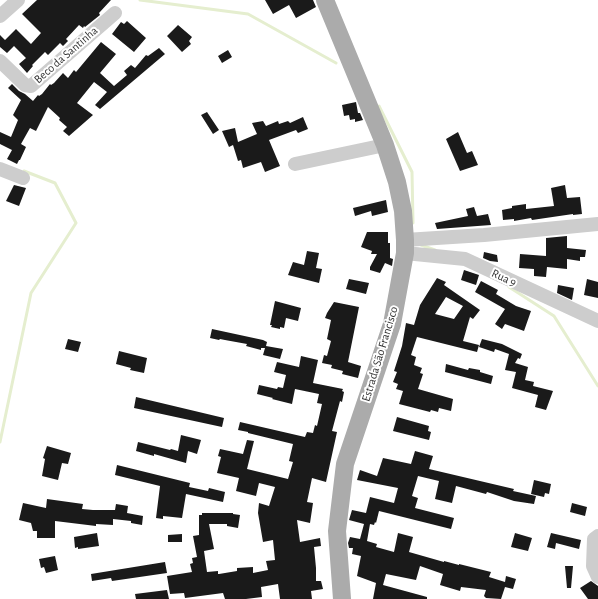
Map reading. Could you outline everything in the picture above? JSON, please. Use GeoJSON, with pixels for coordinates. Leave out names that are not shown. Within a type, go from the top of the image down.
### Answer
{"type":"FeatureCollection","features":[{"type":"Feature","properties":{"kind":"main road","name":"Estrada São Francisco"},"geometry":{"type":"LineString","coordinates":[[325,0],[385,145],[397,182],[409,243],[392,324],[345,464],[337,531],[342,599]]}},
{"type":"Feature","properties":{"kind":"street"},"geometry":{"type":"LineString","coordinates":[[0,16],[18,0]]}},
{"type":"Feature","properties":{"kind":"street","name":"Beco da Santinha"},"geometry":{"type":"LineString","coordinates":[[0,61],[25,86],[31,86],[115,13]]}},
{"type":"Feature","properties":{"kind":"street"},"geometry":{"type":"LineString","coordinates":[[295,164],[385,145]]}},
{"type":"Feature","properties":{"kind":"street"},"geometry":{"type":"LineString","coordinates":[[0,169],[23,178]]}},
{"type":"Feature","properties":{"kind":"street"},"geometry":{"type":"LineString","coordinates":[[409,243],[598,224]]}},
{"type":"Feature","properties":{"kind":"street","name":"Rua 9"},"geometry":{"type":"LineString","coordinates":[[409,243],[464,259],[598,321]]}},
{"type":"Feature","properties":{"kind":"street"},"geometry":{"type":"LineString","coordinates":[[598,536],[594,539],[593,566],[598,577]]}},
{"type":"Feature","properties":{"kind":"building"},"geometry":{"type":"Polygon","coordinates":[[[37,0],[111,0],[99,13],[100,15],[83,28],[79,25],[66,39],[68,41],[63,46],[60,43],[48,55],[45,52],[32,65],[33,66],[27,73],[19,64],[26,58],[14,46],[7,53],[0,47],[0,35],[5,40],[16,29],[31,44],[41,33],[22,14],[37,0]]]}},
{"type":"Feature","properties":{"kind":"building"},"geometry":{"type":"Polygon","coordinates":[[[265,0],[313,0],[316,7],[296,18],[289,5],[273,14],[265,0]]]}},
{"type":"Feature","properties":{"kind":"building"},"geometry":{"type":"Polygon","coordinates":[[[127,21],[146,38],[134,52],[112,34],[121,22],[124,24],[127,21]]]}},
{"type":"Feature","properties":{"kind":"building"},"geometry":{"type":"Polygon","coordinates":[[[178,25],[192,37],[189,41],[191,44],[182,52],[167,36],[178,25]]]}},
{"type":"Feature","properties":{"kind":"building"},"geometry":{"type":"Polygon","coordinates":[[[101,42],[116,54],[100,73],[114,86],[127,75],[124,71],[131,65],[135,68],[146,55],[148,56],[159,48],[165,54],[100,109],[95,105],[107,92],[94,82],[77,103],[93,115],[69,136],[63,131],[67,127],[48,107],[36,131],[30,128],[21,144],[26,147],[17,164],[7,159],[12,150],[0,144],[0,132],[11,137],[18,120],[13,115],[21,100],[8,88],[12,84],[33,101],[63,73],[68,78],[74,70],[76,72],[101,42]]]}},
{"type":"Feature","properties":{"kind":"building"},"geometry":{"type":"Polygon","coordinates":[[[228,50],[232,57],[222,63],[218,56],[228,50]]]}},
{"type":"Feature","properties":{"kind":"building"},"geometry":{"type":"Polygon","coordinates":[[[356,102],[358,113],[360,113],[363,120],[355,122],[355,119],[350,120],[349,115],[344,116],[342,105],[356,102]]]}},
{"type":"Feature","properties":{"kind":"building"},"geometry":{"type":"Polygon","coordinates":[[[207,112],[219,130],[213,134],[201,115],[207,112]]]}},
{"type":"Feature","properties":{"kind":"building"},"geometry":{"type":"Polygon","coordinates":[[[303,117],[308,129],[298,133],[296,130],[269,140],[280,166],[265,172],[261,162],[243,168],[241,160],[238,161],[233,145],[229,147],[222,131],[235,128],[238,142],[257,134],[252,123],[263,121],[266,126],[278,121],[279,124],[288,121],[290,123],[303,117]]]}},
{"type":"Feature","properties":{"kind":"building"},"geometry":{"type":"Polygon","coordinates":[[[458,132],[467,153],[472,151],[478,165],[460,171],[446,139],[458,132]]]}},
{"type":"Feature","properties":{"kind":"building"},"geometry":{"type":"Polygon","coordinates":[[[14,185],[26,188],[19,206],[6,201],[14,185]]]}},
{"type":"Feature","properties":{"kind":"building"},"geometry":{"type":"Polygon","coordinates":[[[565,185],[567,198],[580,197],[582,214],[532,220],[531,218],[514,221],[514,219],[503,220],[502,210],[512,208],[512,206],[526,204],[526,209],[554,206],[551,188],[565,185]]]}},
{"type":"Feature","properties":{"kind":"building"},"geometry":{"type":"Polygon","coordinates":[[[386,200],[388,212],[372,216],[371,211],[355,216],[353,208],[386,200]]]}},
{"type":"Feature","properties":{"kind":"building"},"geometry":{"type":"Polygon","coordinates":[[[474,207],[477,216],[488,214],[491,225],[437,229],[435,223],[468,216],[466,209],[474,207]]]}},
{"type":"Feature","properties":{"kind":"building"},"geometry":{"type":"Polygon","coordinates":[[[367,232],[388,232],[390,258],[393,259],[392,266],[385,263],[380,273],[370,270],[370,267],[377,254],[371,254],[372,251],[361,247],[367,232]]]}},
{"type":"Feature","properties":{"kind":"building"},"geometry":{"type":"Polygon","coordinates":[[[567,236],[567,248],[586,250],[585,257],[580,257],[580,261],[567,259],[567,269],[547,267],[546,277],[534,276],[534,269],[519,268],[520,254],[546,256],[546,238],[567,236]]]}},
{"type":"Feature","properties":{"kind":"building"},"geometry":{"type":"Polygon","coordinates":[[[307,251],[319,253],[316,268],[322,269],[319,283],[288,275],[293,262],[304,265],[307,251]]]}},
{"type":"Feature","properties":{"kind":"building"},"geometry":{"type":"Polygon","coordinates":[[[484,252],[497,255],[498,262],[483,258],[484,252]]]}},
{"type":"Feature","properties":{"kind":"building"},"geometry":{"type":"Polygon","coordinates":[[[464,270],[479,275],[476,285],[461,280],[464,270]]]}},
{"type":"Feature","properties":{"kind":"building"},"geometry":{"type":"Polygon","coordinates":[[[437,278],[446,282],[444,285],[480,310],[473,319],[470,317],[463,341],[479,345],[477,352],[417,337],[411,355],[416,357],[414,365],[422,368],[420,373],[423,374],[418,389],[453,399],[451,411],[439,408],[438,412],[431,410],[430,412],[399,404],[403,391],[396,389],[398,384],[393,382],[397,372],[394,371],[402,346],[406,323],[414,325],[420,305],[437,278]],[[446,297],[435,314],[454,319],[463,306],[446,297]]]}},
{"type":"Feature","properties":{"kind":"building"},"geometry":{"type":"Polygon","coordinates":[[[349,279],[369,283],[366,294],[346,289],[349,279]]]}},
{"type":"Feature","properties":{"kind":"building"},"geometry":{"type":"Polygon","coordinates":[[[587,279],[598,282],[598,298],[584,295],[587,279]]]}},
{"type":"Feature","properties":{"kind":"building"},"geometry":{"type":"Polygon","coordinates":[[[481,281],[498,290],[496,294],[516,306],[531,311],[524,331],[505,324],[502,329],[495,324],[505,309],[475,292],[481,281]]]}},
{"type":"Feature","properties":{"kind":"building"},"geometry":{"type":"Polygon","coordinates":[[[558,285],[574,288],[572,300],[557,293],[558,285]]]}},
{"type":"Feature","properties":{"kind":"building"},"geometry":{"type":"Polygon","coordinates":[[[275,301],[301,308],[298,321],[286,318],[284,328],[280,327],[280,329],[271,327],[272,325],[270,325],[275,301]]]}},
{"type":"Feature","properties":{"kind":"building"},"geometry":{"type":"Polygon","coordinates":[[[334,302],[359,307],[348,362],[361,366],[358,378],[342,374],[343,371],[331,368],[332,365],[322,363],[324,355],[327,356],[331,341],[327,339],[331,320],[325,318],[334,302]]]}},
{"type":"Feature","properties":{"kind":"building"},"geometry":{"type":"Polygon","coordinates":[[[212,329],[263,340],[267,342],[266,346],[283,349],[280,359],[263,355],[265,348],[261,348],[261,350],[246,346],[247,344],[210,338],[212,329]]]}},
{"type":"Feature","properties":{"kind":"building"},"geometry":{"type":"Polygon","coordinates":[[[68,339],[81,342],[78,352],[65,349],[68,339]]]}},
{"type":"Feature","properties":{"kind":"building"},"geometry":{"type":"Polygon","coordinates":[[[482,339],[502,344],[522,354],[520,359],[518,358],[515,363],[528,367],[525,380],[534,382],[533,386],[553,391],[546,410],[535,407],[538,395],[512,388],[516,372],[505,370],[509,354],[495,349],[494,352],[479,347],[482,339]]]}},
{"type":"Feature","properties":{"kind":"building"},"geometry":{"type":"Polygon","coordinates":[[[119,351],[147,358],[144,373],[130,370],[131,368],[116,364],[119,351]]]}},
{"type":"Feature","properties":{"kind":"building"},"geometry":{"type":"Polygon","coordinates":[[[301,356],[318,360],[313,383],[343,389],[342,391],[344,392],[332,431],[337,432],[326,482],[312,478],[307,502],[313,503],[310,523],[297,520],[300,542],[320,538],[321,546],[314,547],[316,581],[321,581],[323,589],[311,591],[312,599],[280,599],[278,584],[261,587],[262,597],[246,599],[225,599],[223,593],[185,598],[184,593],[170,594],[167,576],[192,572],[190,564],[193,563],[192,558],[197,557],[193,536],[199,535],[199,515],[202,515],[202,513],[233,513],[240,515],[238,528],[227,526],[227,524],[209,524],[214,549],[204,551],[207,572],[218,571],[219,574],[237,571],[237,568],[253,567],[253,573],[268,570],[266,561],[275,560],[273,540],[263,542],[258,513],[259,503],[269,506],[275,487],[259,483],[256,496],[236,491],[239,478],[217,473],[221,457],[218,456],[220,449],[243,454],[247,440],[254,441],[247,469],[288,479],[293,462],[289,461],[293,444],[238,430],[240,422],[305,437],[307,432],[313,433],[315,425],[317,426],[322,404],[317,403],[319,394],[295,389],[292,404],[257,394],[259,385],[277,389],[278,387],[283,388],[286,375],[274,372],[277,362],[299,367],[301,356]]]}},
{"type":"Feature","properties":{"kind":"building"},"geometry":{"type":"Polygon","coordinates":[[[446,364],[468,370],[469,368],[480,370],[480,372],[493,376],[491,384],[445,372],[446,364]]]}},
{"type":"Feature","properties":{"kind":"building"},"geometry":{"type":"Polygon","coordinates":[[[136,397],[224,418],[222,427],[134,408],[136,397]]]}},
{"type":"Feature","properties":{"kind":"building"},"geometry":{"type":"Polygon","coordinates":[[[397,417],[429,426],[428,431],[431,432],[429,440],[393,431],[397,417]]]}},
{"type":"Feature","properties":{"kind":"building"},"geometry":{"type":"Polygon","coordinates":[[[181,435],[201,440],[197,454],[188,451],[186,463],[154,454],[154,456],[136,451],[138,442],[178,451],[181,435]]]}},
{"type":"Feature","properties":{"kind":"building"},"geometry":{"type":"Polygon","coordinates":[[[47,446],[71,453],[68,464],[62,463],[58,480],[42,476],[45,459],[43,458],[47,446]]]}},
{"type":"Feature","properties":{"kind":"building"},"geometry":{"type":"Polygon","coordinates":[[[415,451],[433,456],[429,469],[514,489],[513,491],[536,496],[534,504],[514,501],[487,492],[486,494],[456,486],[452,503],[435,499],[439,481],[418,476],[412,496],[418,498],[415,508],[454,518],[451,529],[379,511],[376,523],[375,522],[374,525],[370,524],[367,541],[377,544],[376,547],[394,552],[398,533],[413,537],[409,552],[444,562],[491,572],[489,577],[505,582],[506,576],[516,579],[513,589],[505,587],[501,599],[486,598],[484,596],[486,590],[461,587],[460,591],[440,585],[443,574],[420,566],[416,580],[386,574],[383,585],[427,597],[427,599],[373,599],[376,583],[357,576],[361,556],[352,554],[353,548],[349,548],[348,543],[350,537],[360,539],[364,524],[349,520],[352,510],[366,513],[370,497],[394,503],[398,488],[357,480],[360,470],[377,476],[383,458],[411,464],[415,451]]]}},
{"type":"Feature","properties":{"kind":"building"},"geometry":{"type":"Polygon","coordinates":[[[117,465],[190,483],[189,487],[208,491],[209,488],[225,492],[223,502],[186,494],[182,518],[163,516],[163,519],[156,518],[160,486],[115,475],[117,465]]]}},
{"type":"Feature","properties":{"kind":"building"},"geometry":{"type":"Polygon","coordinates":[[[534,480],[551,484],[549,494],[545,493],[544,497],[531,494],[534,480]]]}},
{"type":"Feature","properties":{"kind":"building"},"geometry":{"type":"Polygon","coordinates":[[[47,499],[83,504],[82,509],[93,510],[115,510],[116,504],[128,506],[127,513],[143,516],[142,525],[131,523],[131,521],[113,519],[113,525],[96,524],[96,526],[55,521],[55,538],[37,538],[37,531],[33,531],[31,523],[19,520],[23,503],[46,508],[47,499]]]}},
{"type":"Feature","properties":{"kind":"building"},"geometry":{"type":"Polygon","coordinates":[[[572,503],[587,507],[585,516],[570,512],[572,503]]]}},
{"type":"Feature","properties":{"kind":"building"},"geometry":{"type":"Polygon","coordinates":[[[97,533],[99,546],[78,549],[78,547],[75,548],[74,537],[97,533]]]}},
{"type":"Feature","properties":{"kind":"building"},"geometry":{"type":"Polygon","coordinates":[[[515,533],[532,538],[528,551],[511,547],[515,533]]]}},
{"type":"Feature","properties":{"kind":"building"},"geometry":{"type":"Polygon","coordinates":[[[551,533],[581,540],[579,549],[556,543],[555,549],[547,547],[551,533]]]}},
{"type":"Feature","properties":{"kind":"building"},"geometry":{"type":"Polygon","coordinates":[[[182,534],[182,542],[168,542],[168,535],[182,534]]]}},
{"type":"Feature","properties":{"kind":"building"},"geometry":{"type":"Polygon","coordinates":[[[55,556],[58,570],[46,573],[44,567],[41,568],[39,559],[55,556]]]}},
{"type":"Feature","properties":{"kind":"building"},"geometry":{"type":"Polygon","coordinates":[[[165,562],[167,573],[112,581],[111,578],[92,581],[91,574],[165,562]]]}},
{"type":"Feature","properties":{"kind":"building"},"geometry":{"type":"Polygon","coordinates":[[[565,566],[573,566],[571,588],[567,588],[565,566]]]}},
{"type":"Feature","properties":{"kind":"building"},"geometry":{"type":"Polygon","coordinates":[[[591,581],[598,586],[598,599],[588,599],[580,588],[591,581]]]}},
{"type":"Feature","properties":{"kind":"building"},"geometry":{"type":"Polygon","coordinates":[[[167,590],[169,599],[136,599],[135,594],[167,590]]]}},
{"type":"Feature","properties":{"kind":"waterway"},"geometry":{"type":"LineString","coordinates":[[140,0],[248,14],[336,63]]}},
{"type":"Feature","properties":{"kind":"waterway"},"geometry":{"type":"LineString","coordinates":[[379,106],[412,172],[413,223]]}},
{"type":"Feature","properties":{"kind":"waterway"},"geometry":{"type":"LineString","coordinates":[[0,442],[31,293],[76,223],[55,183],[24,171]]}},
{"type":"Feature","properties":{"kind":"waterway"},"geometry":{"type":"LineString","coordinates":[[421,245],[435,250]]}},
{"type":"Feature","properties":{"kind":"waterway"},"geometry":{"type":"LineString","coordinates":[[509,287],[554,316],[598,386]]}}]}
